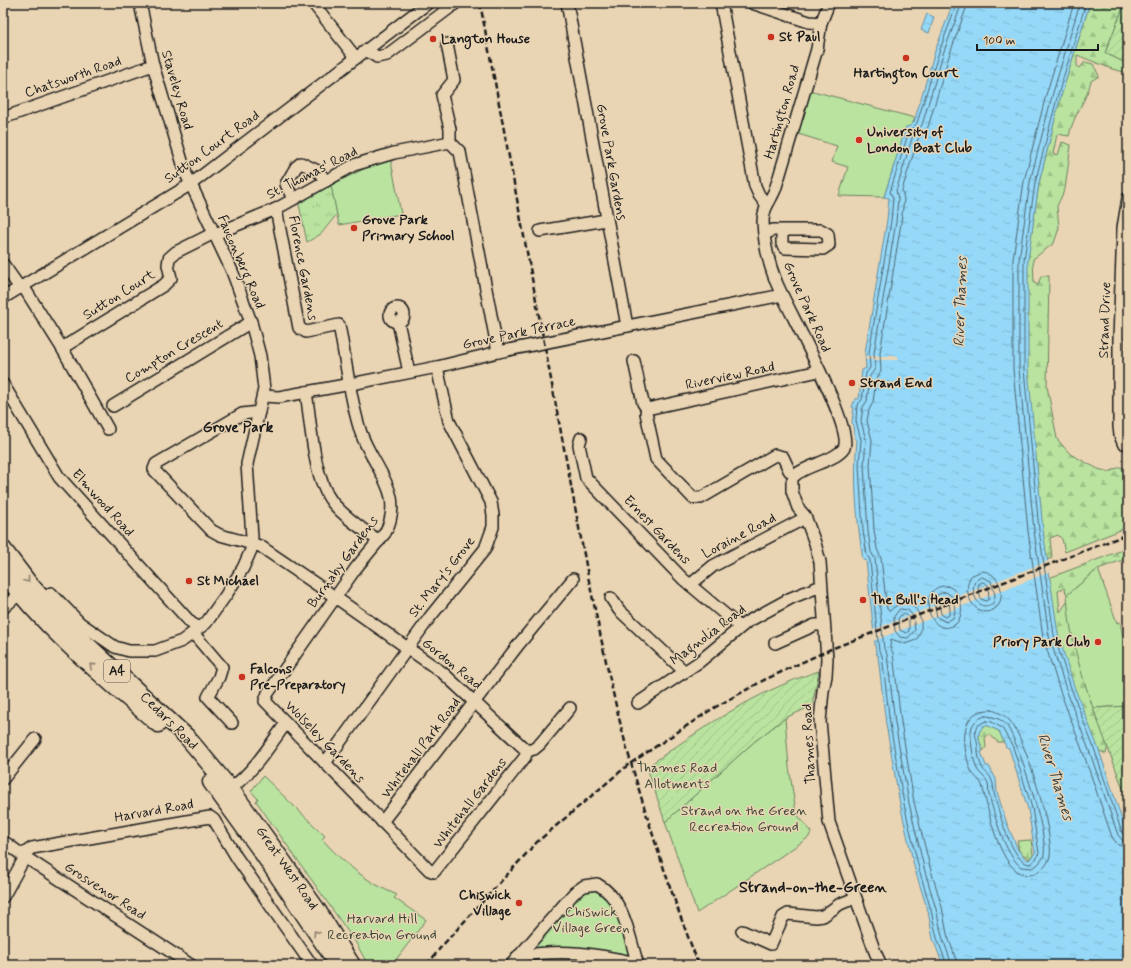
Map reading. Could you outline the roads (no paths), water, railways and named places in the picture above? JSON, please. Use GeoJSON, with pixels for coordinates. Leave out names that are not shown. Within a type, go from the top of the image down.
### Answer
{"type":"FeatureCollection","features":[{"type":"Feature","properties":{"kind":"highway","name":"Cedars Road"},"geometry":{"type":"LineString","coordinates":[[3,549],[28,582],[66,626],[187,737],[230,795]]}},
{"type":"Feature","properties":{"kind":"highway","name":"Cedars Road"},"geometry":{"type":"LineString","coordinates":[[3,572],[19,594],[76,653],[171,735],[230,795]]}},
{"type":"Feature","properties":{"kind":"highway","name":"Great West Road"},"geometry":{"type":"LineString","coordinates":[[230,795],[338,965]]}},
{"type":"Feature","properties":{"kind":"highway","name":"Great West Road"},"geometry":{"type":"LineString","coordinates":[[230,795],[318,911],[352,965]]}},
{"type":"Feature","properties":{"kind":"street","name":"Staveley Road"},"geometry":{"type":"LineString","coordinates":[[140,3],[153,65],[186,174],[191,184]]}},
{"type":"Feature","properties":{"kind":"street"},"geometry":{"type":"LineString","coordinates":[[313,3],[356,58]]}},
{"type":"Feature","properties":{"kind":"street","name":"Sutton Court Road"},"geometry":{"type":"LineString","coordinates":[[3,298],[191,184],[428,3]]}},
{"type":"Feature","properties":{"kind":"street"},"geometry":{"type":"LineString","coordinates":[[366,50],[377,57],[387,55],[456,3]]}},
{"type":"Feature","properties":{"kind":"street","name":"Grove Park Gardens"},"geometry":{"type":"LineString","coordinates":[[567,3],[606,220],[627,326]]}},
{"type":"Feature","properties":{"kind":"street"},"geometry":{"type":"LineString","coordinates":[[721,3],[755,186],[759,195],[766,204]]}},
{"type":"Feature","properties":{"kind":"street"},"geometry":{"type":"LineString","coordinates":[[752,3],[809,22],[821,23]]}},
{"type":"Feature","properties":{"kind":"street","name":"Hartington Road"},"geometry":{"type":"LineString","coordinates":[[766,204],[773,194],[779,177],[817,49],[821,23],[828,3]]}},
{"type":"Feature","properties":{"kind":"street"},"geometry":{"type":"LineString","coordinates":[[448,44],[454,80],[442,95],[450,129],[450,142],[460,152],[498,352]]}},
{"type":"Feature","properties":{"kind":"street","name":"Chatsworth Road"},"geometry":{"type":"LineString","coordinates":[[3,118],[153,65]]}},
{"type":"Feature","properties":{"kind":"street","name":"St. Thomas' Road"},"geometry":{"type":"LineString","coordinates":[[214,234],[276,209],[354,165],[394,153],[450,142]]}},
{"type":"Feature","properties":{"kind":"street"},"geometry":{"type":"LineString","coordinates":[[293,199],[286,184],[296,167],[301,163],[318,171],[326,181]]}},
{"type":"Feature","properties":{"kind":"street","name":"Fauconberg Road"},"geometry":{"type":"LineString","coordinates":[[191,184],[232,271],[251,322],[263,373],[263,396],[247,464],[252,542]]}},
{"type":"Feature","properties":{"kind":"street","name":"Strand Drive"},"geometry":{"type":"LineString","coordinates":[[1123,443],[1119,427],[1119,339],[1123,228],[1128,198]]}},
{"type":"Feature","properties":{"kind":"street","name":"Grove Park Road"},"geometry":{"type":"LineString","coordinates":[[766,204],[763,218],[772,269],[782,295],[839,414],[845,435],[845,445],[842,450],[836,455],[793,479]]}},
{"type":"Feature","properties":{"kind":"street","name":"Florence Gardens"},"geometry":{"type":"LineString","coordinates":[[276,209],[299,328],[306,332],[340,325],[351,384]]}},
{"type":"Feature","properties":{"kind":"street"},"geometry":{"type":"LineString","coordinates":[[540,231],[606,220]]}},
{"type":"Feature","properties":{"kind":"street"},"geometry":{"type":"LineString","coordinates":[[765,234],[773,230],[782,230]]}},
{"type":"Feature","properties":{"kind":"street","name":"Sutton Court"},"geometry":{"type":"LineString","coordinates":[[62,348],[164,285],[170,278],[168,258],[176,252],[214,234]]}},
{"type":"Feature","properties":{"kind":"street"},"geometry":{"type":"LineString","coordinates":[[3,264],[21,287],[62,348],[108,429]]}},
{"type":"Feature","properties":{"kind":"street","name":"Grove Park Terrace"},"geometry":{"type":"LineString","coordinates":[[263,396],[279,397],[351,384],[437,367],[498,352],[782,295]]}},
{"type":"Feature","properties":{"kind":"street","name":"Compton Crescent"},"geometry":{"type":"LineString","coordinates":[[113,406],[251,322]]}},
{"type":"Feature","properties":{"kind":"street"},"geometry":{"type":"LineString","coordinates":[[398,322],[409,372]]}},
{"type":"Feature","properties":{"kind":"street"},"geometry":{"type":"LineString","coordinates":[[634,361],[643,403],[647,409]]}},
{"type":"Feature","properties":{"kind":"street","name":"St. Mary's Grove"},"geometry":{"type":"LineString","coordinates":[[325,764],[407,648],[482,554],[490,539],[494,515],[488,496],[448,417],[437,367]]}},
{"type":"Feature","properties":{"kind":"street","name":"Riverview Road"},"geometry":{"type":"LineString","coordinates":[[647,409],[819,371]]}},
{"type":"Feature","properties":{"kind":"street","name":"Elmwood Road"},"geometry":{"type":"LineString","coordinates":[[3,384],[59,477],[191,624],[222,667],[220,677],[208,696],[232,723]]}},
{"type":"Feature","properties":{"kind":"street","name":"Burnaby Gardens"},"geometry":{"type":"LineString","coordinates":[[265,699],[336,597],[379,541],[390,521],[390,497],[385,482],[362,435],[351,384]]}},
{"type":"Feature","properties":{"kind":"street"},"geometry":{"type":"LineString","coordinates":[[306,392],[318,466],[326,492],[336,506],[346,516],[379,541]]}},
{"type":"Feature","properties":{"kind":"street","name":"Thames Road"},"geometry":{"type":"LineString","coordinates":[[647,409],[646,413],[656,459],[695,499],[701,498],[775,455],[783,457],[793,479],[792,491],[798,508],[805,517],[818,552],[822,586],[826,676],[823,687],[820,721],[829,822],[855,898],[881,965]]}},
{"type":"Feature","properties":{"kind":"street","name":"Gordon Road"},"geometry":{"type":"LineString","coordinates":[[259,412],[242,414],[156,464],[154,469],[211,530],[226,537],[252,542],[260,546],[336,597],[443,673],[527,751]]}},
{"type":"Feature","properties":{"kind":"street","name":"Ernest Gardens"},"geometry":{"type":"LineString","coordinates":[[581,438],[579,445],[586,478],[690,585],[740,627]]}},
{"type":"Feature","properties":{"kind":"street","name":"Loraine Road"},"geometry":{"type":"LineString","coordinates":[[690,585],[713,566],[805,517]]}},
{"type":"Feature","properties":{"kind":"street"},"geometry":{"type":"LineString","coordinates":[[51,593],[80,623],[115,647],[129,651],[155,651],[182,641],[206,623],[226,595],[245,562],[252,542]]}},
{"type":"Feature","properties":{"kind":"street","name":"Whitehall Park Road"},"geometry":{"type":"LineString","coordinates":[[382,822],[518,644],[573,579]]}},
{"type":"Feature","properties":{"kind":"street","name":"Magnolia Road"},"geometry":{"type":"LineString","coordinates":[[638,703],[685,672],[713,651],[740,627],[791,598],[822,586]]}},
{"type":"Feature","properties":{"kind":"street"},"geometry":{"type":"LineString","coordinates":[[3,608],[19,594]]}},
{"type":"Feature","properties":{"kind":"street"},"geometry":{"type":"LineString","coordinates":[[612,598],[618,610],[685,672]]}},
{"type":"Feature","properties":{"kind":"street"},"geometry":{"type":"LineString","coordinates":[[775,643],[815,625],[823,625]]}},
{"type":"Feature","properties":{"kind":"street","name":"Wolseley Gardens"},"geometry":{"type":"LineString","coordinates":[[265,699],[268,705],[325,764],[429,870],[434,872]]}},
{"type":"Feature","properties":{"kind":"street"},"geometry":{"type":"LineString","coordinates":[[527,751],[534,749],[540,744],[570,708]]}},
{"type":"Feature","properties":{"kind":"street"},"geometry":{"type":"LineString","coordinates":[[230,795],[286,723]]}},
{"type":"Feature","properties":{"kind":"street"},"geometry":{"type":"LineString","coordinates":[[3,779],[36,739]]}},
{"type":"Feature","properties":{"kind":"street","name":"Whitehall Gardens"},"geometry":{"type":"LineString","coordinates":[[434,872],[525,757],[527,751]]}},
{"type":"Feature","properties":{"kind":"street","name":"Harvard Road"},"geometry":{"type":"LineString","coordinates":[[23,856],[32,848],[210,817],[214,820],[237,858],[312,965]]}},
{"type":"Feature","properties":{"kind":"street","name":"Grosvenor Road"},"geometry":{"type":"LineString","coordinates":[[3,841],[23,856],[191,965]]}},
{"type":"Feature","properties":{"kind":"street"},"geometry":{"type":"LineString","coordinates":[[3,897],[23,856]]}},
{"type":"Feature","properties":{"kind":"street"},"geometry":{"type":"LineString","coordinates":[[511,965],[574,893],[584,886],[597,884],[607,889],[618,904],[638,964]]}},
{"type":"Feature","properties":{"kind":"street"},"geometry":{"type":"LineString","coordinates":[[742,931],[769,948],[783,917],[788,914],[816,918],[823,916],[840,904],[855,898]]}},
{"type":"Feature","properties":{"kind":"street"},"geometry":{"type":"LineString","coordinates":[[518,956],[566,951],[594,953],[638,964]]}},
{"type":"Feature","properties":{"kind":"water","name":"River Thames"},"geometry":{"type":"Polygon","coordinates":[[[953,3],[1090,3],[1060,99],[1039,183],[1028,260],[1028,368],[1043,530],[1058,634],[1074,686],[1099,750],[1128,838],[1128,965],[943,965],[933,939],[928,911],[915,870],[900,804],[886,724],[878,656],[876,653],[866,560],[863,560],[859,530],[855,470],[857,440],[855,439],[852,421],[854,408],[852,407],[855,399],[859,399],[862,370],[866,368],[865,353],[887,220],[889,198],[884,197],[906,127],[910,126],[914,122],[935,51],[953,3]],[[986,725],[980,730],[980,744],[983,751],[981,752],[986,766],[989,766],[996,779],[997,792],[1006,821],[1018,850],[1026,859],[1029,860],[1035,853],[1028,809],[1009,748],[1006,747],[999,731],[986,725]]]}},
{"type":"Feature","properties":{"kind":"water"},"geometry":{"type":"Polygon","coordinates":[[[927,14],[934,17],[929,33],[921,30],[927,14]]]}},
{"type":"Feature","properties":{"kind":"railway"},"geometry":{"type":"LineString","coordinates":[[480,3],[589,581],[612,686],[627,749],[652,831],[669,885],[699,965]]}},
{"type":"Feature","properties":{"kind":"railway"},"geometry":{"type":"LineString","coordinates":[[427,965],[441,947],[537,842],[628,765],[712,709],[764,680],[831,649],[1128,534]]}},
{"type":"Feature","properties":{"kind":"place","name":"St Paul"},"geometry":{"type":"Point","coordinates":[771,37]}},
{"type":"Feature","properties":{"kind":"place","name":"Langton House"},"geometry":{"type":"Point","coordinates":[433,39]}},
{"type":"Feature","properties":{"kind":"place","name":"Hartington Court"},"geometry":{"type":"Point","coordinates":[906,58]}},
{"type":"Feature","properties":{"kind":"place","name":"University of London Boat Club"},"geometry":{"type":"Point","coordinates":[859,140]}},
{"type":"Feature","properties":{"kind":"place","name":"Grove Park Primary School"},"geometry":{"type":"Point","coordinates":[354,228]}},
{"type":"Feature","properties":{"kind":"place","name":"Strand End"},"geometry":{"type":"Point","coordinates":[852,383]}},
{"type":"Feature","properties":{"kind":"place","name":"St Michael"},"geometry":{"type":"Point","coordinates":[189,581]}},
{"type":"Feature","properties":{"kind":"place","name":"The Bull's Head"},"geometry":{"type":"Point","coordinates":[863,600]}},
{"type":"Feature","properties":{"kind":"place","name":"Priory Park Club"},"geometry":{"type":"Point","coordinates":[1098,642]}},
{"type":"Feature","properties":{"kind":"place","name":"Falcons Pre-Preparatory"},"geometry":{"type":"Point","coordinates":[242,677]}},
{"type":"Feature","properties":{"kind":"place","name":"Chiswick Village"},"geometry":{"type":"Point","coordinates":[519,903]}},
{"type":"Feature","properties":{"kind":"district","name":"Grove Park"},"geometry":{"type":"Point","coordinates":[238,428]}},
{"type":"Feature","properties":{"kind":"district","name":"Strand-on-the-Green"},"geometry":{"type":"Point","coordinates":[813,887]}},
{"type":"Feature","properties":{"kind":"park label","name":"Thames Road Allotments"},"geometry":{"type":"Point","coordinates":[677,776]}},
{"type":"Feature","properties":{"kind":"park label","name":"Strand on the Green Recreation Ground"},"geometry":{"type":"Point","coordinates":[744,820]}},
{"type":"Feature","properties":{"kind":"park label","name":"Chiswick Village Green"},"geometry":{"type":"Point","coordinates":[591,920]}},
{"type":"Feature","properties":{"kind":"park label","name":"Harvard Hill Recreation Ground"},"geometry":{"type":"Point","coordinates":[382,928]}}]}
